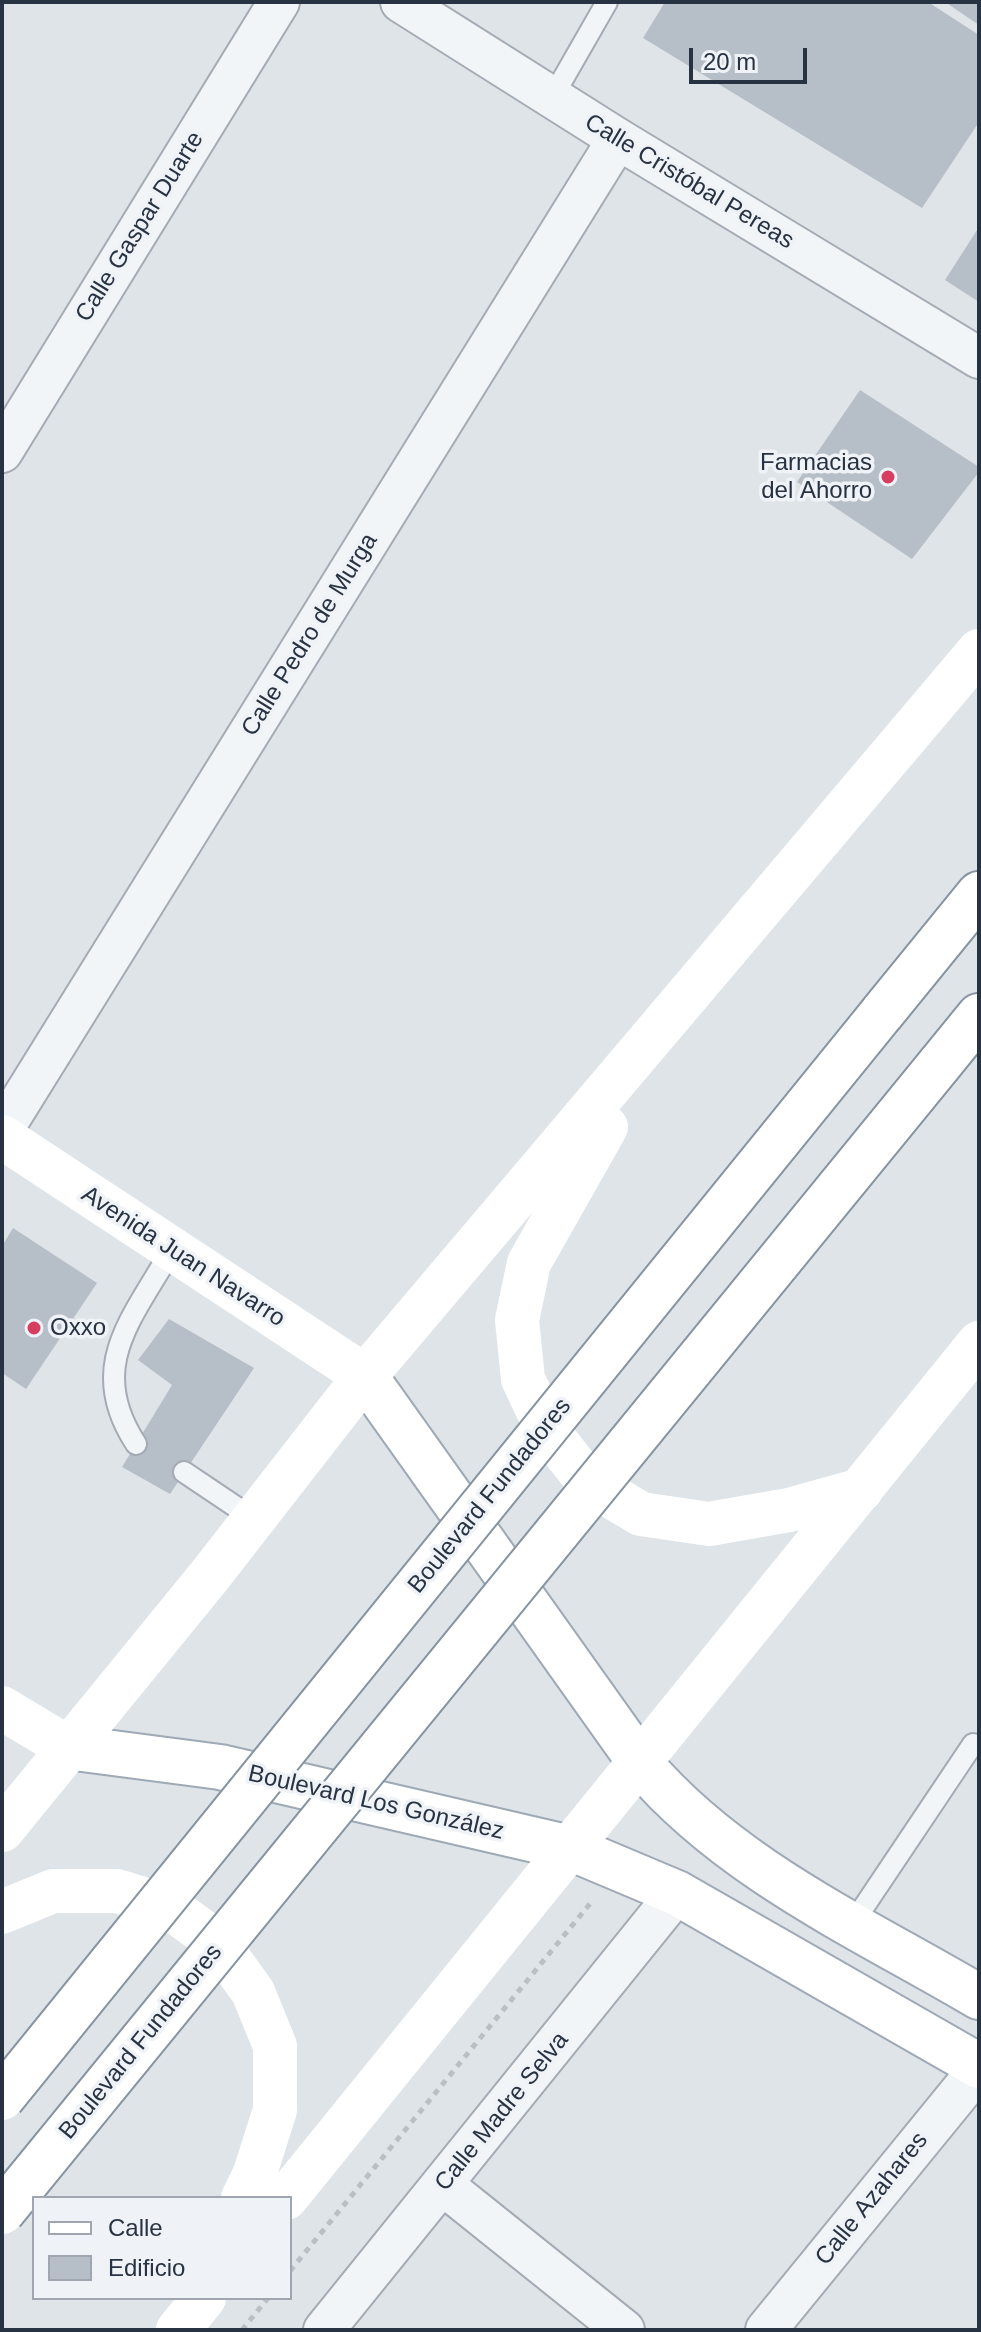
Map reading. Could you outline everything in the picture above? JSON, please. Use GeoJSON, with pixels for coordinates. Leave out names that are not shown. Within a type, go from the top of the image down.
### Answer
{"type":"FeatureCollection","features":[{"type":"Feature","properties":{"kind":"main road"},"geometry":{"type":"LineString","coordinates":[[2,1830],[254,1519],[365,1376],[979,651]]}},
{"type":"Feature","properties":{"kind":"main road","name":"Boulevard Fundadores"},"geometry":{"type":"LineString","coordinates":[[2,2098],[979,894]]}},
{"type":"Feature","properties":{"kind":"main road"},"geometry":{"type":"LineString","coordinates":[[678,1010],[573,1181],[529,1263],[517,1320],[523,1379],[547,1430],[589,1483],[641,1514],[709,1524],[789,1510],[861,1490]]}},
{"type":"Feature","properties":{"kind":"main road","name":"Boulevard Fundadores"},"geometry":{"type":"LineString","coordinates":[[2,2212],[979,1016]]}},
{"type":"Feature","properties":{"kind":"main road","name":"Avenida Juan Navarro"},"geometry":{"type":"LineString","coordinates":[[2,1134],[365,1376]]}},
{"type":"Feature","properties":{"kind":"main road"},"geometry":{"type":"LineString","coordinates":[[288,2196],[641,1764],[979,1343]]}},
{"type":"Feature","properties":{"kind":"main road"},"geometry":{"type":"LineString","coordinates":[[365,1376],[641,1764],[690,1816],[747,1861],[979,1997]]}},
{"type":"Feature","properties":{"kind":"main road"},"geometry":{"type":"LineString","coordinates":[[2,1708],[67,1747]]}},
{"type":"Feature","properties":{"kind":"main road","name":"Boulevard Los González"},"geometry":{"type":"LineString","coordinates":[[67,1747],[220,1767],[570,1848],[677,1893],[979,2068]]}},
{"type":"Feature","properties":{"kind":"main road"},"geometry":{"type":"LineString","coordinates":[[2,1912],[53,1891],[117,1891],[169,1907],[217,1942],[253,1992],[275,2046],[275,2110],[255,2173],[244,2196]]}},
{"type":"Feature","properties":{"kind":"main road"},"geometry":{"type":"LineString","coordinates":[[177,2330],[191,2300]]}},
{"type":"Feature","properties":{"kind":"main road"},"geometry":{"type":"LineString","coordinates":[[177,2330],[202,2300]]}},
{"type":"Feature","properties":{"kind":"street","name":"Calle Gaspar Duarte"},"geometry":{"type":"LineString","coordinates":[[2,452],[279,2]]}},
{"type":"Feature","properties":{"kind":"street","name":"Calle Cristóbal Pereas"},"geometry":{"type":"LineString","coordinates":[[401,2],[618,139],[979,358]]}},
{"type":"Feature","properties":{"kind":"street","name":"Calle Pedro de Murga"},"geometry":{"type":"LineString","coordinates":[[2,1134],[618,139]]}},
{"type":"Feature","properties":{"kind":"street","name":"Calle Madre Selva"},"geometry":{"type":"LineString","coordinates":[[324,2330],[677,1893]]}},
{"type":"Feature","properties":{"kind":"street","name":"Calle Azahares"},"geometry":{"type":"LineString","coordinates":[[766,2330],[979,2068]]}},
{"type":"Feature","properties":{"kind":"street"},"geometry":{"type":"LineString","coordinates":[[443,2185],[624,2330]]}},
{"type":"Feature","properties":{"kind":"lane"},"geometry":{"type":"LineString","coordinates":[[552,98],[607,2]]}},
{"type":"Feature","properties":{"kind":"lane"},"geometry":{"type":"LineString","coordinates":[[136,1444],[119,1412],[111,1373],[122,1337],[172,1249]]}},
{"type":"Feature","properties":{"kind":"lane"},"geometry":{"type":"LineString","coordinates":[[184,1472],[254,1519]]}},
{"type":"Feature","properties":{"kind":"lane"},"geometry":{"type":"LineString","coordinates":[[853,1923],[973,1744]]}},
{"type":"Feature","properties":{"kind":"path"},"geometry":{"type":"LineString","coordinates":[[242,2330],[266,2300]]}},
{"type":"Feature","properties":{"kind":"building"},"geometry":{"type":"Polygon","coordinates":[[[665,2],[928,2],[979,35],[979,122],[922,208],[643,38],[665,2]]]}},
{"type":"Feature","properties":{"kind":"building"},"geometry":{"type":"Polygon","coordinates":[[[945,2],[979,2],[979,25],[945,2]]]}},
{"type":"Feature","properties":{"kind":"building"},"geometry":{"type":"Polygon","coordinates":[[[979,227],[979,302],[945,280],[979,227]]]}},
{"type":"Feature","properties":{"kind":"building","name":"Farmacias del Ahorro"},"geometry":{"type":"Polygon","coordinates":[[[860,390],[979,467],[979,472],[912,559],[797,482],[860,390]]]}},
{"type":"Feature","properties":{"kind":"building","name":"Oxxo"},"geometry":{"type":"Polygon","coordinates":[[[13,1228],[97,1283],[26,1389],[2,1373],[2,1246],[13,1228]]]}},
{"type":"Feature","properties":{"kind":"building"},"geometry":{"type":"Polygon","coordinates":[[[169,1319],[254,1368],[170,1494],[122,1467],[172,1385],[138,1360],[169,1319]]]}},
{"type":"Feature","properties":{"kind":"place","name":"Farmacias del Ahorro"},"geometry":{"type":"Point","coordinates":[888,477]}},
{"type":"Feature","properties":{"kind":"place","name":"Oxxo"},"geometry":{"type":"Point","coordinates":[34,1328]}}]}
